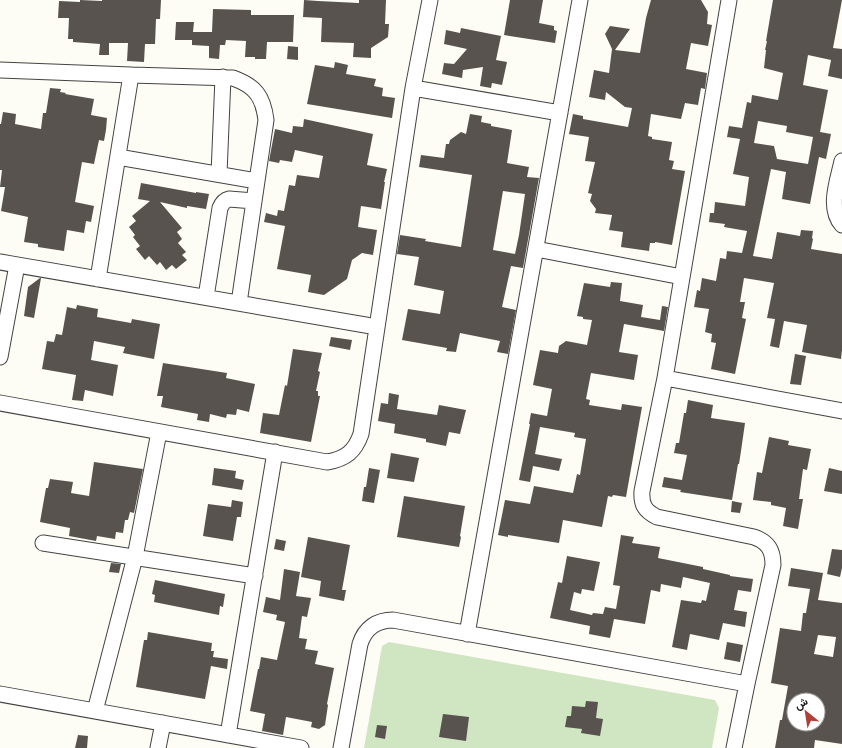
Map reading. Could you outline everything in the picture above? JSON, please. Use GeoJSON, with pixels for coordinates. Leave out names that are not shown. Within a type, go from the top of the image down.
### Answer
{"type":"FeatureCollection","features":[{"type":"Feature","properties":{"kind":"street"},"geometry":{"type":"LineString","coordinates":[[0,403],[327,462],[335,461],[349,454],[355,448],[361,434],[413,88],[430,0]]}},
{"type":"Feature","properties":{"kind":"street"},"geometry":{"type":"LineString","coordinates":[[467,634],[580,0]]}},
{"type":"Feature","properties":{"kind":"street"},"geometry":{"type":"LineString","coordinates":[[729,0],[665,378],[642,491],[642,498],[646,510],[657,517],[754,537],[767,544],[771,550],[773,565],[734,748]]}},
{"type":"Feature","properties":{"kind":"street"},"geometry":{"type":"LineString","coordinates":[[0,70],[223,77],[233,78],[244,82],[253,88],[260,98],[264,108],[266,120],[239,303]]}},
{"type":"Feature","properties":{"kind":"street"},"geometry":{"type":"LineString","coordinates":[[98,279],[131,75]]}},
{"type":"Feature","properties":{"kind":"street"},"geometry":{"type":"LineString","coordinates":[[219,174],[223,77]]}},
{"type":"Feature","properties":{"kind":"street"},"geometry":{"type":"LineString","coordinates":[[413,88],[560,113]]}},
{"type":"Feature","properties":{"kind":"street"},"geometry":{"type":"LineString","coordinates":[[118,157],[257,181]]}},
{"type":"Feature","properties":{"kind":"street"},"geometry":{"type":"LineString","coordinates":[[842,161],[834,206],[836,215],[842,225]]}},
{"type":"Feature","properties":{"kind":"street"},"geometry":{"type":"LineString","coordinates":[[206,297],[220,208],[222,204],[226,200],[233,198],[254,201]]}},
{"type":"Feature","properties":{"kind":"street"},"geometry":{"type":"LineString","coordinates":[[536,249],[682,277]]}},
{"type":"Feature","properties":{"kind":"street"},"geometry":{"type":"LineString","coordinates":[[0,262],[377,327]]}},
{"type":"Feature","properties":{"kind":"street"},"geometry":{"type":"LineString","coordinates":[[0,357],[17,265]]}},
{"type":"Feature","properties":{"kind":"street"},"geometry":{"type":"LineString","coordinates":[[665,378],[842,411]]}},
{"type":"Feature","properties":{"kind":"street"},"geometry":{"type":"LineString","coordinates":[[95,711],[135,557],[159,432]]}},
{"type":"Feature","properties":{"kind":"street"},"geometry":{"type":"LineString","coordinates":[[228,735],[275,452]]}},
{"type":"Feature","properties":{"kind":"street"},"geometry":{"type":"LineString","coordinates":[[43,543],[254,576]]}},
{"type":"Feature","properties":{"kind":"street"},"geometry":{"type":"LineString","coordinates":[[341,748],[362,637],[370,628],[381,621],[393,620],[747,684]]}},
{"type":"Feature","properties":{"kind":"street"},"geometry":{"type":"LineString","coordinates":[[0,694],[301,748]]}},
{"type":"Feature","properties":{"kind":"street"},"geometry":{"type":"LineString","coordinates":[[158,748],[162,723]]}},
{"type":"Feature","properties":{"kind":"green space"},"geometry":{"type":"Polygon","coordinates":[[[389,642],[715,700],[719,708],[712,748],[364,748],[382,646],[389,642]]]}},
{"type":"Feature","properties":{"kind":"building"},"geometry":{"type":"Polygon","coordinates":[[[80,0],[161,0],[160,19],[156,19],[155,44],[145,44],[144,62],[127,61],[128,43],[109,43],[109,55],[99,55],[100,44],[73,42],[73,39],[68,39],[69,18],[58,18],[59,1],[80,2],[80,0]]]}},
{"type":"Feature","properties":{"kind":"building"},"geometry":{"type":"Polygon","coordinates":[[[304,0],[359,3],[359,0],[386,0],[385,24],[389,24],[388,37],[371,48],[371,58],[353,57],[354,43],[321,42],[322,18],[303,17],[304,0]]]}},
{"type":"Feature","properties":{"kind":"building"},"geometry":{"type":"Polygon","coordinates":[[[510,0],[543,0],[539,23],[554,26],[554,30],[557,31],[555,43],[504,35],[510,0]]]}},
{"type":"Feature","properties":{"kind":"building"},"geometry":{"type":"Polygon","coordinates":[[[651,0],[701,0],[708,12],[707,24],[712,25],[708,46],[691,43],[686,69],[707,73],[705,89],[701,88],[698,105],[685,103],[681,119],[651,114],[648,136],[652,137],[652,139],[672,142],[669,160],[674,161],[672,169],[685,171],[672,245],[655,242],[650,243],[649,251],[621,247],[623,232],[609,230],[612,215],[595,213],[596,209],[590,201],[592,194],[588,193],[595,162],[585,161],[589,137],[569,134],[573,114],[583,116],[583,119],[628,127],[632,108],[625,107],[606,92],[605,100],[589,97],[594,70],[609,73],[612,49],[605,34],[610,26],[630,29],[615,50],[640,53],[646,18],[651,0]]]}},
{"type":"Feature","properties":{"kind":"building"},"geometry":{"type":"Polygon","coordinates":[[[773,0],[842,0],[833,48],[842,49],[842,79],[828,76],[831,60],[808,55],[803,85],[828,90],[820,132],[831,134],[826,159],[819,157],[810,204],[782,199],[786,172],[771,169],[753,256],[772,259],[777,232],[800,236],[801,230],[813,231],[811,249],[842,254],[842,350],[841,359],[802,352],[807,325],[784,321],[779,348],[770,346],[775,319],[767,318],[774,283],[744,278],[740,302],[745,302],[742,318],[746,319],[735,374],[711,369],[716,343],[711,342],[712,334],[705,332],[709,309],[694,307],[697,290],[700,291],[702,278],[716,281],[720,258],[726,259],[727,251],[742,253],[747,231],[724,227],[725,224],[709,222],[710,213],[714,213],[715,202],[745,206],[749,177],[733,174],[740,139],[727,137],[729,126],[742,128],[747,102],[751,103],[752,95],[778,100],[783,73],[764,68],[766,41],[773,0]],[[758,121],[754,143],[774,146],[777,159],[808,164],[813,137],[786,132],[787,126],[758,121]]]}},
{"type":"Feature","properties":{"kind":"building"},"geometry":{"type":"Polygon","coordinates":[[[213,9],[251,10],[251,15],[294,15],[293,42],[267,42],[266,59],[255,59],[255,57],[245,57],[246,41],[226,40],[225,45],[220,45],[219,59],[209,58],[209,46],[192,45],[192,40],[175,40],[176,22],[194,22],[193,32],[212,32],[213,9]]]}},
{"type":"Feature","properties":{"kind":"building"},"geometry":{"type":"Polygon","coordinates":[[[461,28],[501,36],[496,60],[507,62],[502,85],[492,83],[491,88],[480,86],[483,67],[463,70],[462,78],[442,74],[444,63],[454,64],[467,49],[444,44],[446,30],[460,33],[461,28]]]}},
{"type":"Feature","properties":{"kind":"building"},"geometry":{"type":"Polygon","coordinates":[[[288,46],[298,47],[298,60],[287,59],[288,46]]]}},
{"type":"Feature","properties":{"kind":"building"},"geometry":{"type":"Polygon","coordinates":[[[335,62],[348,65],[346,74],[376,79],[374,86],[383,88],[382,96],[395,98],[392,118],[307,104],[315,65],[334,68],[335,62]]]}},
{"type":"Feature","properties":{"kind":"building"},"geometry":{"type":"Polygon","coordinates":[[[50,88],[61,89],[60,92],[66,93],[65,94],[94,99],[91,115],[107,118],[104,141],[99,140],[94,164],[82,162],[75,202],[94,206],[91,222],[86,221],[84,233],[67,230],[64,251],[38,247],[38,244],[24,242],[28,217],[1,211],[5,187],[0,187],[2,170],[0,170],[0,124],[3,112],[16,114],[15,124],[41,129],[43,113],[46,113],[50,88]]]}},
{"type":"Feature","properties":{"kind":"building"},"geometry":{"type":"Polygon","coordinates":[[[470,114],[482,116],[481,122],[491,124],[491,126],[512,130],[507,163],[529,167],[527,177],[539,178],[523,268],[511,266],[502,307],[516,310],[508,354],[497,352],[500,341],[460,333],[456,352],[446,351],[447,348],[402,340],[408,309],[440,314],[444,291],[414,285],[419,257],[397,254],[400,235],[461,247],[472,175],[419,167],[421,155],[444,158],[446,144],[449,144],[450,140],[461,132],[466,134],[470,114]],[[503,191],[493,250],[515,254],[525,194],[503,191]]]}},
{"type":"Feature","properties":{"kind":"building"},"geometry":{"type":"Polygon","coordinates":[[[304,119],[373,134],[367,165],[387,169],[381,209],[361,206],[358,227],[377,230],[373,255],[362,253],[352,260],[347,279],[324,295],[308,292],[311,275],[277,269],[285,226],[264,222],[266,213],[277,216],[278,210],[284,211],[289,185],[295,186],[297,175],[319,178],[323,156],[295,150],[292,162],[280,160],[279,163],[269,161],[275,129],[292,133],[293,126],[303,127],[304,119]]]}},
{"type":"Feature","properties":{"kind":"building"},"geometry":{"type":"Polygon","coordinates":[[[141,183],[209,194],[206,209],[187,206],[187,208],[160,202],[182,228],[177,232],[182,239],[178,243],[186,252],[182,255],[187,260],[176,269],[172,265],[166,270],[160,262],[157,265],[149,256],[145,260],[136,249],[140,246],[133,237],[135,235],[129,227],[136,221],[132,216],[150,201],[138,199],[141,183]]]}},
{"type":"Feature","properties":{"kind":"building"},"geometry":{"type":"Polygon","coordinates":[[[40,278],[34,318],[24,316],[28,287],[40,278]]]}},
{"type":"Feature","properties":{"kind":"building"},"geometry":{"type":"Polygon","coordinates":[[[611,282],[622,283],[620,301],[643,305],[641,317],[660,320],[662,306],[668,307],[664,331],[624,324],[619,352],[638,355],[634,380],[591,373],[586,399],[590,400],[589,405],[621,410],[622,404],[642,407],[626,497],[613,495],[612,497],[608,496],[602,527],[563,520],[559,543],[508,535],[508,537],[498,535],[505,500],[530,504],[534,486],[573,493],[577,474],[580,475],[586,439],[574,437],[575,433],[540,427],[535,454],[562,459],[559,471],[533,466],[530,482],[519,480],[531,413],[547,416],[552,389],[533,385],[540,350],[558,353],[559,346],[566,341],[587,345],[592,320],[583,319],[583,317],[577,316],[584,283],[610,287],[611,282]]]}},
{"type":"Feature","properties":{"kind":"building"},"geometry":{"type":"Polygon","coordinates":[[[77,305],[98,309],[97,317],[131,323],[132,319],[160,324],[154,359],[123,353],[125,347],[94,341],[91,360],[118,365],[113,396],[85,390],[83,401],[72,400],[76,375],[42,369],[47,341],[54,342],[56,334],[62,335],[67,307],[76,309],[77,305]]]}},
{"type":"Feature","properties":{"kind":"building"},"geometry":{"type":"Polygon","coordinates":[[[331,337],[352,340],[350,350],[329,346],[331,337]]]}},
{"type":"Feature","properties":{"kind":"building"},"geometry":{"type":"Polygon","coordinates":[[[293,349],[322,353],[316,391],[318,391],[318,396],[320,396],[311,442],[260,433],[263,413],[279,415],[285,385],[287,386],[293,349]]]}},
{"type":"Feature","properties":{"kind":"building"},"geometry":{"type":"Polygon","coordinates":[[[795,354],[806,356],[801,385],[790,384],[795,354]]]}},
{"type":"Feature","properties":{"kind":"building"},"geometry":{"type":"Polygon","coordinates":[[[163,363],[227,373],[226,378],[255,384],[249,412],[237,409],[236,415],[227,414],[226,418],[210,414],[209,422],[197,420],[198,414],[161,407],[163,396],[157,396],[163,363]]]}},
{"type":"Feature","properties":{"kind":"building"},"geometry":{"type":"Polygon","coordinates":[[[389,393],[399,395],[397,409],[437,415],[439,405],[466,410],[460,434],[449,432],[446,446],[426,442],[426,439],[394,433],[395,424],[378,421],[381,403],[388,404],[389,393]]]}},
{"type":"Feature","properties":{"kind":"building"},"geometry":{"type":"Polygon","coordinates":[[[688,400],[713,405],[711,418],[745,423],[732,500],[680,492],[681,490],[662,487],[664,477],[682,480],[687,455],[674,453],[676,443],[679,443],[684,413],[686,413],[688,400]]]}},
{"type":"Feature","properties":{"kind":"building"},"geometry":{"type":"Polygon","coordinates":[[[769,437],[789,441],[788,445],[811,449],[807,470],[803,469],[799,499],[803,499],[798,529],[783,526],[786,508],[771,505],[771,502],[753,500],[757,472],[762,473],[769,437]]]}},
{"type":"Feature","properties":{"kind":"building"},"geometry":{"type":"Polygon","coordinates":[[[391,453],[419,458],[414,482],[387,478],[391,453]]]}},
{"type":"Feature","properties":{"kind":"building"},"geometry":{"type":"Polygon","coordinates":[[[94,462],[143,469],[134,513],[130,512],[128,520],[125,520],[123,533],[116,532],[115,539],[97,536],[96,541],[69,536],[70,528],[40,522],[46,488],[48,488],[50,479],[73,482],[71,493],[89,496],[94,462]]]}},
{"type":"Feature","properties":{"kind":"building"},"geometry":{"type":"Polygon","coordinates":[[[214,468],[236,471],[235,478],[244,480],[242,490],[212,485],[214,468]]]}},
{"type":"Feature","properties":{"kind":"building"},"geometry":{"type":"Polygon","coordinates":[[[369,468],[380,470],[374,503],[362,501],[369,468]]]}},
{"type":"Feature","properties":{"kind":"building"},"geometry":{"type":"Polygon","coordinates":[[[829,468],[842,471],[842,494],[824,491],[829,468]]]}},
{"type":"Feature","properties":{"kind":"building"},"geometry":{"type":"Polygon","coordinates":[[[404,496],[465,506],[459,547],[397,537],[404,496]]]}},
{"type":"Feature","properties":{"kind":"building"},"geometry":{"type":"Polygon","coordinates":[[[232,500],[243,502],[241,517],[237,517],[233,541],[203,536],[208,504],[231,507],[232,500]]]}},
{"type":"Feature","properties":{"kind":"building"},"geometry":{"type":"Polygon","coordinates":[[[732,501],[742,503],[740,513],[731,512],[732,501]]]}},
{"type":"Feature","properties":{"kind":"building"},"geometry":{"type":"Polygon","coordinates":[[[621,535],[634,537],[632,543],[660,547],[658,558],[703,567],[703,569],[730,576],[753,579],[751,592],[738,590],[734,610],[747,612],[745,627],[723,623],[719,640],[690,634],[687,650],[672,647],[681,600],[701,603],[702,600],[706,601],[710,583],[683,577],[681,588],[661,584],[660,592],[651,590],[645,624],[614,619],[610,638],[589,634],[590,626],[550,618],[558,582],[562,583],[567,556],[600,562],[594,591],[582,589],[581,594],[574,592],[570,610],[592,615],[593,613],[603,614],[605,607],[616,609],[620,586],[613,585],[621,535]]]}},
{"type":"Feature","properties":{"kind":"building"},"geometry":{"type":"Polygon","coordinates":[[[308,537],[350,545],[342,590],[346,590],[344,601],[319,596],[321,581],[301,577],[308,537]]]}},
{"type":"Feature","properties":{"kind":"building"},"geometry":{"type":"Polygon","coordinates":[[[276,539],[286,541],[284,551],[274,549],[276,539]]]}},
{"type":"Feature","properties":{"kind":"building"},"geometry":{"type":"Polygon","coordinates":[[[832,549],[842,550],[842,568],[840,577],[827,574],[832,549]]]}},
{"type":"Feature","properties":{"kind":"building"},"geometry":{"type":"Polygon","coordinates":[[[111,563],[121,564],[119,573],[109,572],[111,563]]]}},
{"type":"Feature","properties":{"kind":"building"},"geometry":{"type":"Polygon","coordinates":[[[791,568],[823,573],[818,600],[842,603],[842,744],[815,740],[814,748],[775,748],[786,697],[786,732],[826,732],[826,692],[787,692],[788,686],[771,683],[780,628],[801,631],[803,613],[806,613],[810,589],[788,586],[791,568]],[[818,635],[814,654],[833,657],[836,637],[818,635]]]}},
{"type":"Feature","properties":{"kind":"building"},"geometry":{"type":"Polygon","coordinates":[[[284,569],[300,572],[296,596],[311,598],[307,617],[302,616],[299,638],[307,639],[305,649],[318,651],[315,664],[334,668],[327,704],[325,725],[319,729],[311,727],[312,722],[286,717],[283,735],[262,731],[265,714],[250,711],[261,657],[277,660],[285,622],[276,620],[277,615],[263,612],[266,597],[280,600],[284,569]]]}},
{"type":"Feature","properties":{"kind":"building"},"geometry":{"type":"Polygon","coordinates":[[[155,580],[225,594],[223,607],[220,606],[219,615],[154,602],[155,595],[152,594],[155,580]]]}},
{"type":"Feature","properties":{"kind":"building"},"geometry":{"type":"Polygon","coordinates":[[[148,632],[212,643],[211,651],[214,651],[213,657],[228,659],[227,669],[211,666],[205,699],[136,687],[144,640],[147,640],[148,632]]]}},
{"type":"Feature","properties":{"kind":"building"},"geometry":{"type":"Polygon","coordinates":[[[727,642],[743,645],[740,662],[724,659],[727,642]]]}},
{"type":"Feature","properties":{"kind":"building"},"geometry":{"type":"Polygon","coordinates":[[[586,701],[598,702],[596,718],[603,719],[600,736],[581,733],[582,729],[565,727],[567,716],[571,716],[572,706],[585,707],[586,701]]]}},
{"type":"Feature","properties":{"kind":"building"},"geometry":{"type":"Polygon","coordinates":[[[443,714],[469,717],[466,741],[439,737],[443,714]]]}},
{"type":"Feature","properties":{"kind":"building"},"geometry":{"type":"Polygon","coordinates":[[[377,725],[387,726],[385,739],[375,737],[377,725]]]}},
{"type":"Feature","properties":{"kind":"building"},"geometry":{"type":"Polygon","coordinates":[[[78,735],[88,736],[87,748],[75,748],[78,735]]]}}]}
